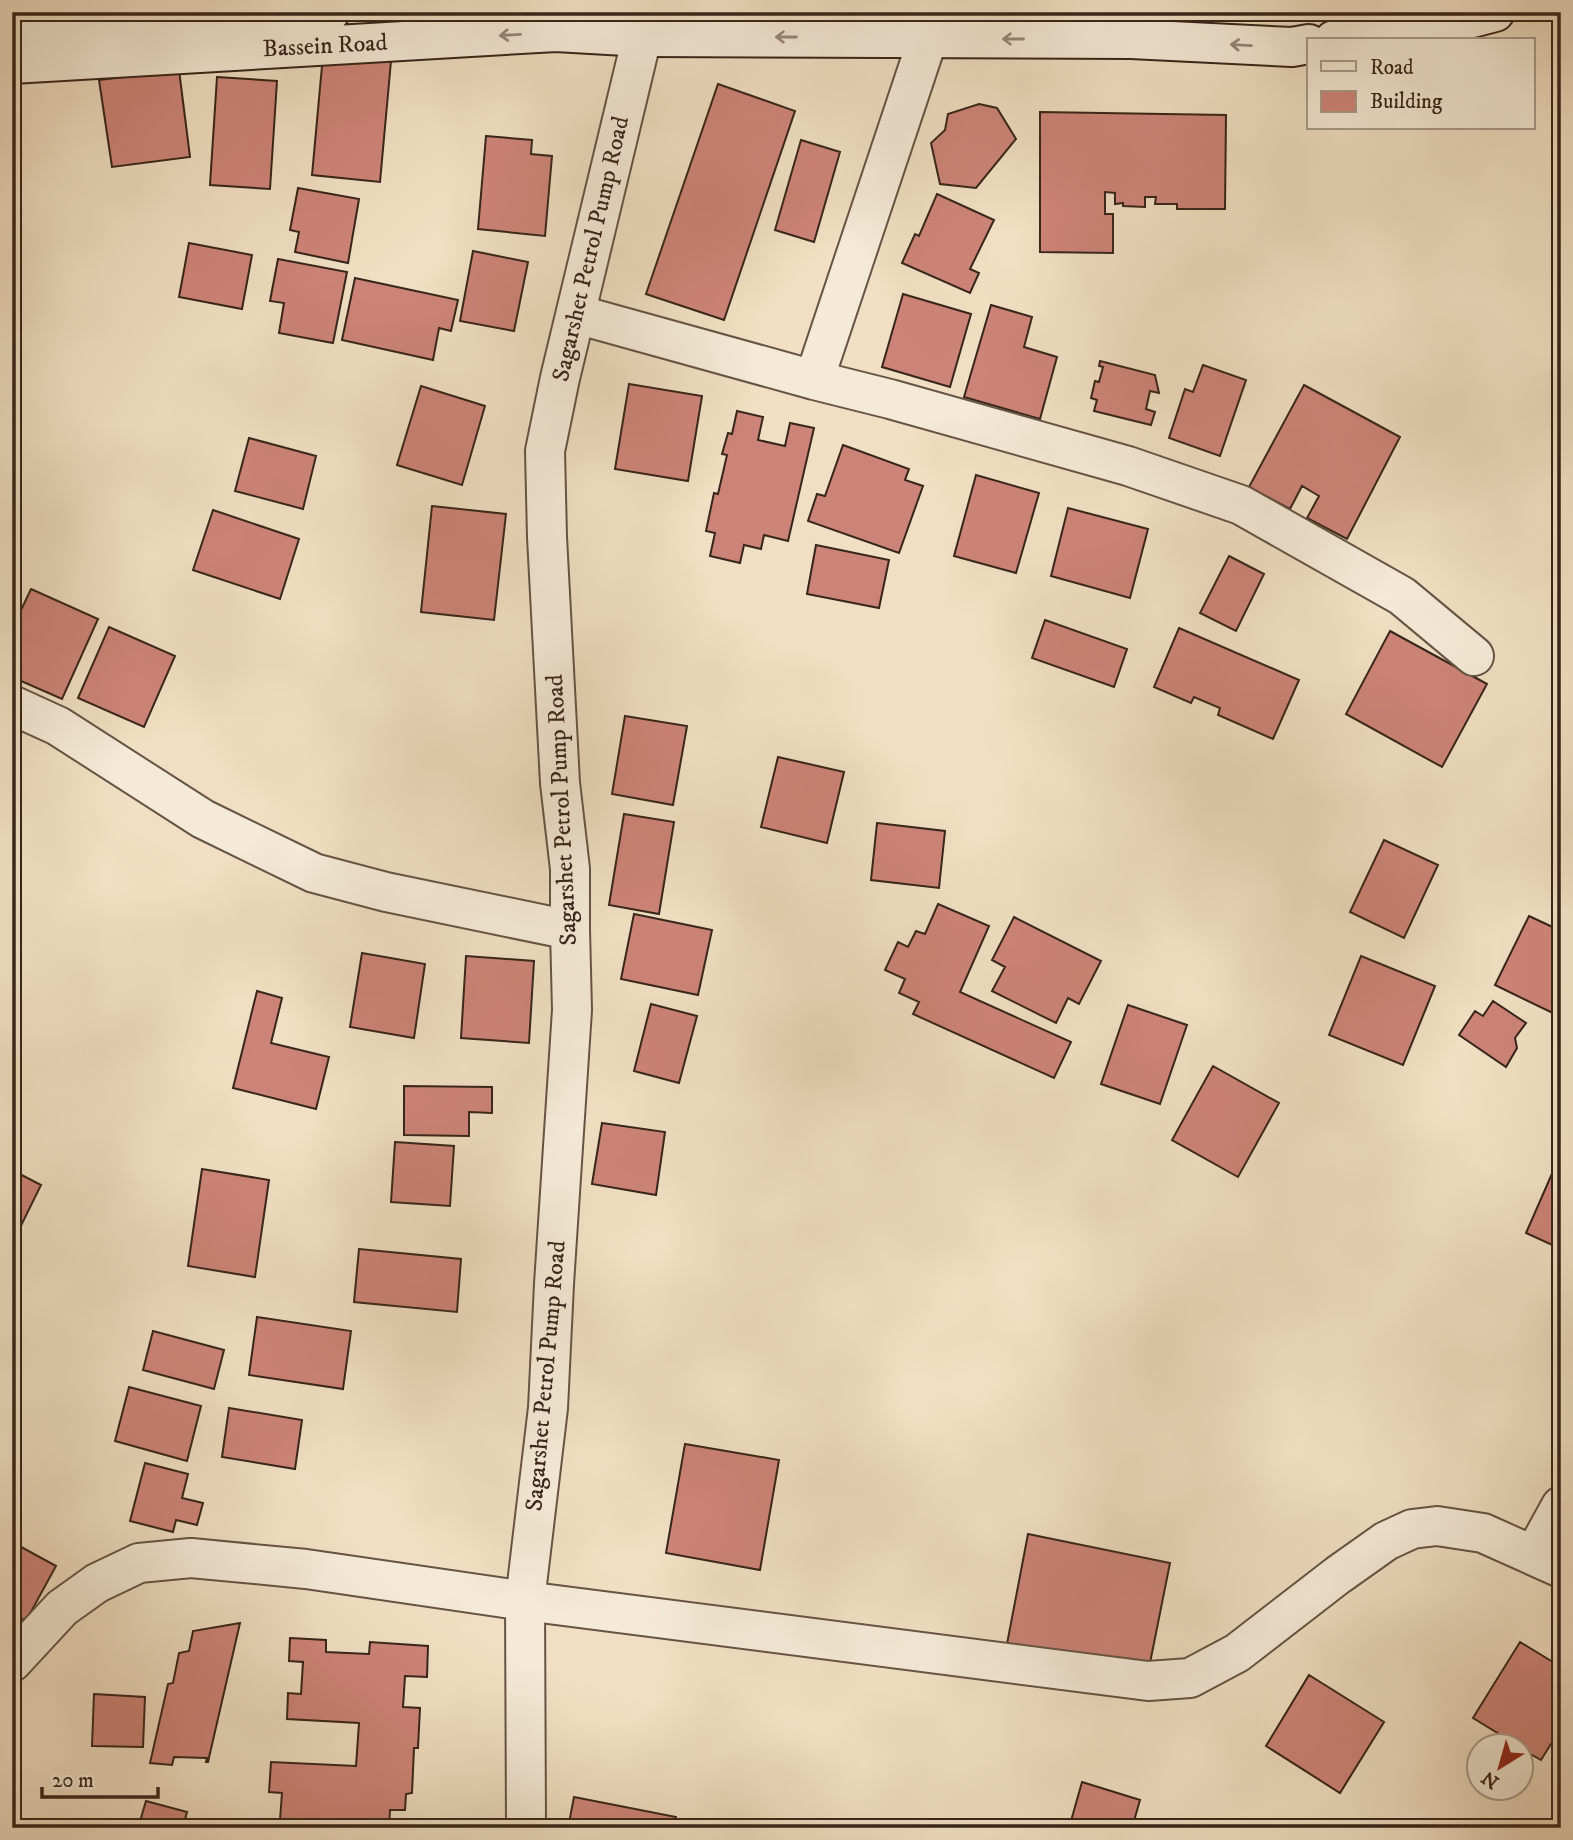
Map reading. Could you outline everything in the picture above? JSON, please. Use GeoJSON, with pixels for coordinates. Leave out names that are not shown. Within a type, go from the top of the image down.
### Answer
{"type":"FeatureCollection","features":[{"type":"Feature","properties":{"kind":"street","name":"Bassein Road"},"geometry":{"type":"LineString","coordinates":[[12,30],[330,12]]}},
{"type":"Feature","properties":{"kind":"street"},"geometry":{"type":"LineString","coordinates":[[1347,38],[1495,12]]}},
{"type":"Feature","properties":{"kind":"street","name":"Bassein Road"},"geometry":{"type":"LineString","coordinates":[[12,65],[557,22],[931,25],[1131,39],[1292,47],[1307,44]]}},
{"type":"Feature","properties":{"kind":"street","name":"Sagarshet Petrol Pump Road"},"geometry":{"type":"LineString","coordinates":[[526,1828],[525,1601],[548,1408],[572,1010],[570,869],[560,783],[545,451],[645,24]]}},
{"type":"Feature","properties":{"kind":"street"},"geometry":{"type":"LineString","coordinates":[[814,380],[931,25]]}},
{"type":"Feature","properties":{"kind":"street"},"geometry":{"type":"LineString","coordinates":[[576,314],[1128,466],[1241,505],[1402,596],[1474,656]]}},
{"type":"Feature","properties":{"kind":"street"},"geometry":{"type":"LineString","coordinates":[[12,705],[58,726],[203,819],[314,873],[386,892],[570,930]]}},
{"type":"Feature","properties":{"kind":"street"},"geometry":{"type":"LineString","coordinates":[[12,1662],[62,1608],[97,1583],[139,1563],[191,1558],[306,1569],[525,1601],[1148,1681],[1189,1678],[1237,1653],[1338,1575],[1386,1541],[1412,1529],[1437,1526],[1483,1533],[1547,1561],[1561,1506]]}},
{"type":"Feature","properties":{"kind":"building"},"geometry":{"type":"Polygon","coordinates":[[[323,55],[391,61],[380,182],[312,175],[323,55]]]}},
{"type":"Feature","properties":{"kind":"building"},"geometry":{"type":"Polygon","coordinates":[[[179,70],[190,157],[112,167],[99,80],[179,70]]]}},
{"type":"Feature","properties":{"kind":"building"},"geometry":{"type":"Polygon","coordinates":[[[217,77],[277,81],[270,189],[210,185],[217,77]]]}},
{"type":"Feature","properties":{"kind":"building"},"geometry":{"type":"Polygon","coordinates":[[[718,84],[795,111],[724,320],[646,294],[718,84]]]}},
{"type":"Feature","properties":{"kind":"building"},"geometry":{"type":"Polygon","coordinates":[[[979,104],[997,108],[1016,139],[976,188],[940,184],[931,143],[945,130],[948,114],[979,104]]]}},
{"type":"Feature","properties":{"kind":"building"},"geometry":{"type":"Polygon","coordinates":[[[1040,112],[1226,115],[1225,209],[1177,209],[1177,204],[1155,204],[1156,197],[1145,197],[1145,207],[1123,206],[1123,203],[1115,204],[1115,193],[1105,192],[1105,214],[1113,214],[1113,253],[1040,252],[1040,112]]]}},
{"type":"Feature","properties":{"kind":"building"},"geometry":{"type":"Polygon","coordinates":[[[486,136],[532,140],[531,154],[552,156],[545,236],[478,229],[486,136]]]}},
{"type":"Feature","properties":{"kind":"building"},"geometry":{"type":"Polygon","coordinates":[[[801,140],[840,152],[814,242],[775,230],[801,140]]]}},
{"type":"Feature","properties":{"kind":"building"},"geometry":{"type":"Polygon","coordinates":[[[298,188],[359,199],[348,263],[295,252],[299,232],[290,230],[298,188]]]}},
{"type":"Feature","properties":{"kind":"building"},"geometry":{"type":"Polygon","coordinates":[[[937,194],[994,220],[970,269],[979,273],[970,293],[902,263],[915,234],[919,236],[937,194]]]}},
{"type":"Feature","properties":{"kind":"building"},"geometry":{"type":"Polygon","coordinates":[[[189,243],[252,255],[242,309],[179,297],[189,243]]]}},
{"type":"Feature","properties":{"kind":"building"},"geometry":{"type":"Polygon","coordinates":[[[473,251],[528,262],[514,331],[460,321],[473,251]]]}},
{"type":"Feature","properties":{"kind":"building"},"geometry":{"type":"Polygon","coordinates":[[[278,259],[347,272],[333,343],[279,333],[284,303],[270,301],[278,259]]]}},
{"type":"Feature","properties":{"kind":"building"},"geometry":{"type":"Polygon","coordinates":[[[355,278],[458,300],[451,331],[439,328],[433,360],[342,340],[355,278]]]}},
{"type":"Feature","properties":{"kind":"building"},"geometry":{"type":"Polygon","coordinates":[[[903,294],[971,314],[950,387],[882,367],[903,294]]]}},
{"type":"Feature","properties":{"kind":"building"},"geometry":{"type":"Polygon","coordinates":[[[991,305],[1032,317],[1024,347],[1057,357],[1040,419],[964,397],[991,305]]]}},
{"type":"Feature","properties":{"kind":"building"},"geometry":{"type":"Polygon","coordinates":[[[1100,361],[1155,375],[1159,393],[1150,391],[1146,409],[1155,412],[1151,425],[1094,411],[1097,400],[1091,398],[1095,381],[1099,382],[1103,367],[1099,366],[1100,361]]]}},
{"type":"Feature","properties":{"kind":"building"},"geometry":{"type":"Polygon","coordinates":[[[1203,365],[1246,380],[1220,456],[1169,438],[1185,389],[1193,392],[1203,365]]]}},
{"type":"Feature","properties":{"kind":"building"},"geometry":{"type":"Polygon","coordinates":[[[629,384],[702,396],[688,481],[615,469],[629,384]]]}},
{"type":"Feature","properties":{"kind":"building"},"geometry":{"type":"Polygon","coordinates":[[[1304,385],[1400,437],[1347,539],[1307,518],[1319,496],[1302,486],[1290,509],[1249,487],[1304,385]]]}},
{"type":"Feature","properties":{"kind":"building"},"geometry":{"type":"Polygon","coordinates":[[[421,386],[485,406],[462,485],[397,465],[421,386]]]}},
{"type":"Feature","properties":{"kind":"building"},"geometry":{"type":"Polygon","coordinates":[[[737,411],[763,417],[758,440],[785,446],[790,423],[814,428],[788,541],[764,535],[761,549],[744,545],[740,563],[710,556],[715,533],[706,531],[714,493],[718,494],[727,455],[722,454],[728,433],[732,434],[737,411]]]}},
{"type":"Feature","properties":{"kind":"building"},"geometry":{"type":"Polygon","coordinates":[[[249,438],[316,456],[303,509],[235,491],[249,438]]]}},
{"type":"Feature","properties":{"kind":"building"},"geometry":{"type":"Polygon","coordinates":[[[843,445],[909,469],[905,480],[923,486],[899,553],[808,521],[817,494],[825,496],[843,445]]]}},
{"type":"Feature","properties":{"kind":"building"},"geometry":{"type":"Polygon","coordinates":[[[976,475],[1039,493],[1016,573],[954,556],[976,475]]]}},
{"type":"Feature","properties":{"kind":"building"},"geometry":{"type":"Polygon","coordinates":[[[432,506],[506,514],[494,620],[421,612],[432,506]]]}},
{"type":"Feature","properties":{"kind":"building"},"geometry":{"type":"Polygon","coordinates":[[[1068,508],[1148,529],[1130,598],[1051,576],[1068,508]]]}},
{"type":"Feature","properties":{"kind":"building"},"geometry":{"type":"Polygon","coordinates":[[[213,510],[299,539],[280,599],[193,570],[213,510]]]}},
{"type":"Feature","properties":{"kind":"building"},"geometry":{"type":"Polygon","coordinates":[[[816,545],[889,560],[879,608],[807,594],[816,545]]]}},
{"type":"Feature","properties":{"kind":"building"},"geometry":{"type":"Polygon","coordinates":[[[1229,556],[1264,574],[1236,631],[1200,613],[1229,556]]]}},
{"type":"Feature","properties":{"kind":"building"},"geometry":{"type":"Polygon","coordinates":[[[31,589],[98,619],[62,699],[12,677],[12,629],[31,589]]]}},
{"type":"Feature","properties":{"kind":"building"},"geometry":{"type":"Polygon","coordinates":[[[1045,620],[1127,649],[1114,687],[1032,658],[1045,620]]]}},
{"type":"Feature","properties":{"kind":"building"},"geometry":{"type":"Polygon","coordinates":[[[109,627],[175,656],[144,727],[78,698],[109,627]]]}},
{"type":"Feature","properties":{"kind":"building"},"geometry":{"type":"Polygon","coordinates":[[[1179,628],[1299,680],[1273,739],[1218,715],[1220,708],[1194,697],[1191,703],[1154,687],[1179,628]]]}},
{"type":"Feature","properties":{"kind":"building"},"geometry":{"type":"Polygon","coordinates":[[[1390,631],[1487,684],[1442,767],[1346,714],[1390,631]]]}},
{"type":"Feature","properties":{"kind":"building"},"geometry":{"type":"Polygon","coordinates":[[[625,716],[687,726],[673,805],[612,794],[625,716]]]}},
{"type":"Feature","properties":{"kind":"building"},"geometry":{"type":"Polygon","coordinates":[[[778,757],[844,772],[827,843],[761,827],[778,757]]]}},
{"type":"Feature","properties":{"kind":"building"},"geometry":{"type":"Polygon","coordinates":[[[624,814],[674,822],[659,914],[609,905],[624,814]]]}},
{"type":"Feature","properties":{"kind":"building"},"geometry":{"type":"Polygon","coordinates":[[[877,823],[945,831],[939,888],[871,880],[877,823]]]}},
{"type":"Feature","properties":{"kind":"building"},"geometry":{"type":"Polygon","coordinates":[[[1384,840],[1438,865],[1404,938],[1350,912],[1384,840]]]}},
{"type":"Feature","properties":{"kind":"building"},"geometry":{"type":"Polygon","coordinates":[[[938,904],[989,926],[960,992],[1071,1042],[1054,1078],[913,1014],[919,1002],[899,993],[905,979],[885,970],[898,942],[908,947],[916,931],[925,934],[938,904]]]}},
{"type":"Feature","properties":{"kind":"building"},"geometry":{"type":"Polygon","coordinates":[[[634,914],[712,930],[698,995],[621,979],[634,914]]]}},
{"type":"Feature","properties":{"kind":"building"},"geometry":{"type":"Polygon","coordinates":[[[1529,916],[1561,931],[1561,1017],[1495,985],[1529,916]]]}},
{"type":"Feature","properties":{"kind":"building"},"geometry":{"type":"Polygon","coordinates":[[[1014,917],[1101,961],[1079,1004],[1068,998],[1056,1023],[992,991],[1005,967],[992,960],[1014,917]]]}},
{"type":"Feature","properties":{"kind":"building"},"geometry":{"type":"Polygon","coordinates":[[[362,953],[425,964],[414,1038],[350,1027],[362,953]]]}},
{"type":"Feature","properties":{"kind":"building"},"geometry":{"type":"Polygon","coordinates":[[[466,956],[534,961],[529,1043],[461,1038],[466,956]]]}},
{"type":"Feature","properties":{"kind":"building"},"geometry":{"type":"Polygon","coordinates":[[[1361,956],[1435,986],[1403,1065],[1329,1035],[1361,956]]]}},
{"type":"Feature","properties":{"kind":"building"},"geometry":{"type":"Polygon","coordinates":[[[257,991],[282,998],[271,1043],[329,1057],[316,1109],[233,1088],[257,991]]]}},
{"type":"Feature","properties":{"kind":"building"},"geometry":{"type":"Polygon","coordinates":[[[1493,1001],[1526,1023],[1515,1038],[1517,1048],[1506,1067],[1459,1035],[1475,1011],[1483,1016],[1493,1001]]]}},
{"type":"Feature","properties":{"kind":"building"},"geometry":{"type":"Polygon","coordinates":[[[651,1004],[697,1016],[679,1083],[634,1071],[651,1004]]]}},
{"type":"Feature","properties":{"kind":"building"},"geometry":{"type":"Polygon","coordinates":[[[1128,1005],[1187,1025],[1160,1104],[1101,1084],[1128,1005]]]}},
{"type":"Feature","properties":{"kind":"building"},"geometry":{"type":"Polygon","coordinates":[[[1213,1066],[1279,1103],[1238,1177],[1172,1140],[1213,1066]]]}},
{"type":"Feature","properties":{"kind":"building"},"geometry":{"type":"Polygon","coordinates":[[[404,1086],[492,1087],[492,1113],[469,1112],[469,1136],[404,1135],[404,1086]]]}},
{"type":"Feature","properties":{"kind":"building"},"geometry":{"type":"Polygon","coordinates":[[[602,1123],[665,1132],[656,1195],[592,1184],[602,1123]]]}},
{"type":"Feature","properties":{"kind":"building"},"geometry":{"type":"Polygon","coordinates":[[[395,1142],[454,1146],[450,1206],[391,1202],[395,1142]]]}},
{"type":"Feature","properties":{"kind":"building"},"geometry":{"type":"Polygon","coordinates":[[[202,1169],[269,1180],[255,1277],[188,1266],[202,1169]]]}},
{"type":"Feature","properties":{"kind":"building"},"geometry":{"type":"Polygon","coordinates":[[[1554,1169],[1561,1172],[1561,1249],[1526,1233],[1554,1169]]]}},
{"type":"Feature","properties":{"kind":"building"},"geometry":{"type":"Polygon","coordinates":[[[12,1170],[41,1185],[13,1242],[12,1242],[12,1170]]]}},
{"type":"Feature","properties":{"kind":"building"},"geometry":{"type":"Polygon","coordinates":[[[359,1249],[461,1259],[457,1312],[354,1302],[359,1249]]]}},
{"type":"Feature","properties":{"kind":"building"},"geometry":{"type":"Polygon","coordinates":[[[257,1317],[351,1331],[343,1389],[249,1375],[257,1317]]]}},
{"type":"Feature","properties":{"kind":"building"},"geometry":{"type":"Polygon","coordinates":[[[153,1331],[224,1350],[214,1389],[143,1370],[153,1331]]]}},
{"type":"Feature","properties":{"kind":"building"},"geometry":{"type":"Polygon","coordinates":[[[129,1387],[201,1406],[187,1461],[115,1441],[129,1387]]]}},
{"type":"Feature","properties":{"kind":"building"},"geometry":{"type":"Polygon","coordinates":[[[229,1408],[302,1420],[295,1469],[222,1457],[229,1408]]]}},
{"type":"Feature","properties":{"kind":"building"},"geometry":{"type":"Polygon","coordinates":[[[685,1444],[779,1460],[760,1570],[666,1553],[685,1444]]]}},
{"type":"Feature","properties":{"kind":"building"},"geometry":{"type":"Polygon","coordinates":[[[145,1463],[188,1474],[182,1498],[203,1503],[197,1525],[176,1520],[173,1532],[130,1521],[145,1463]]]}},
{"type":"Feature","properties":{"kind":"building"},"geometry":{"type":"Polygon","coordinates":[[[1028,1534],[1170,1563],[1148,1673],[1007,1644],[1028,1534]]]}},
{"type":"Feature","properties":{"kind":"building"},"geometry":{"type":"Polygon","coordinates":[[[12,1542],[56,1566],[26,1621],[12,1613],[12,1542]]]}},
{"type":"Feature","properties":{"kind":"building"},"geometry":{"type":"Polygon","coordinates":[[[240,1623],[208,1762],[207,1758],[174,1757],[172,1765],[150,1763],[168,1684],[173,1683],[179,1653],[189,1651],[193,1631],[240,1623]]]}},
{"type":"Feature","properties":{"kind":"building"},"geometry":{"type":"Polygon","coordinates":[[[290,1638],[326,1640],[326,1652],[369,1654],[370,1642],[428,1646],[427,1677],[405,1676],[403,1707],[420,1708],[418,1748],[414,1748],[412,1793],[406,1794],[405,1810],[390,1810],[389,1828],[268,1828],[268,1819],[280,1820],[282,1793],[269,1792],[271,1762],[356,1766],[359,1723],[287,1719],[288,1693],[301,1694],[303,1662],[289,1661],[290,1638]]]}},
{"type":"Feature","properties":{"kind":"building"},"geometry":{"type":"Polygon","coordinates":[[[1520,1642],[1561,1667],[1561,1728],[1541,1760],[1534,1756],[1534,1731],[1494,1731],[1473,1718],[1520,1642]]]}},
{"type":"Feature","properties":{"kind":"building"},"geometry":{"type":"Polygon","coordinates":[[[1309,1675],[1384,1722],[1340,1793],[1266,1746],[1309,1675]]]}},
{"type":"Feature","properties":{"kind":"building"},"geometry":{"type":"Polygon","coordinates":[[[94,1694],[145,1697],[143,1747],[92,1746],[94,1694]]]}},
{"type":"Feature","properties":{"kind":"building"},"geometry":{"type":"Polygon","coordinates":[[[1082,1782],[1140,1800],[1132,1828],[1069,1828],[1082,1782]]]}},
{"type":"Feature","properties":{"kind":"building"},"geometry":{"type":"Polygon","coordinates":[[[574,1797],[676,1817],[674,1828],[568,1828],[574,1797]]]}},
{"type":"Feature","properties":{"kind":"building"},"geometry":{"type":"Polygon","coordinates":[[[146,1801],[187,1812],[183,1828],[138,1828],[146,1801]]]}}]}
